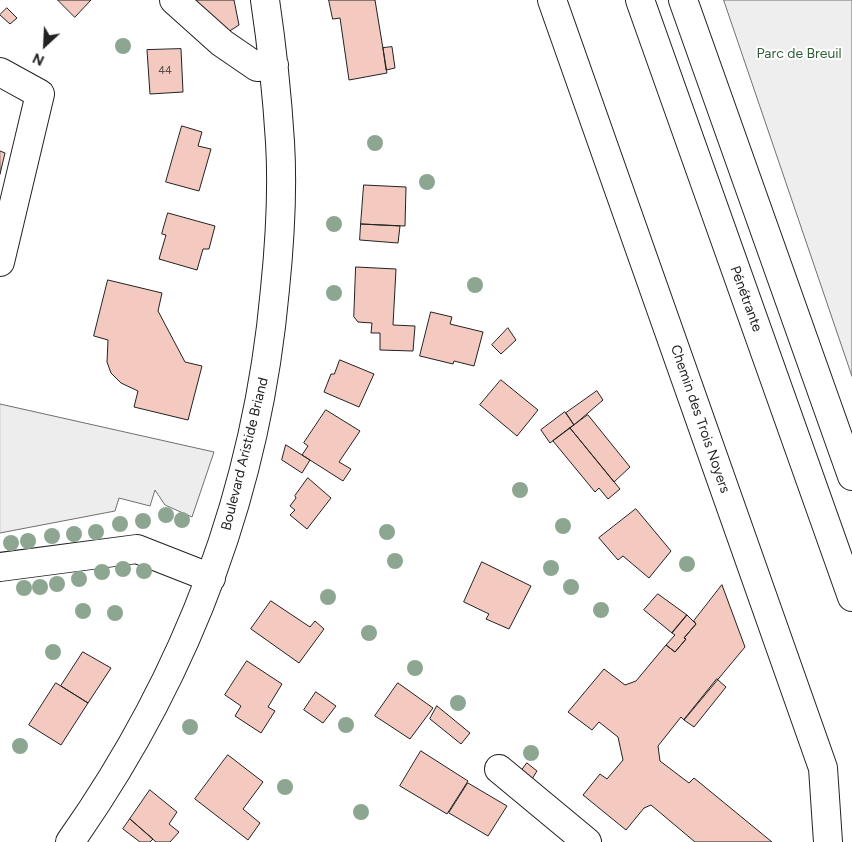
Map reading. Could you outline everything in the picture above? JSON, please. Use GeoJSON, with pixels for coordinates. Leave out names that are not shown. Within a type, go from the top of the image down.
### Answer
{"type":"FeatureCollection","features":[{"type":"Feature","properties":{"kind":"street"},"geometry":{"type":"LineString","coordinates":[[174,0],[222,43],[257,67],[274,65]]}},
{"type":"Feature","properties":{"kind":"street","name":"Boulevard Aristide Briand"},"geometry":{"type":"LineString","coordinates":[[70,842],[108,786],[141,732],[167,680],[211,578],[236,500],[253,434],[265,375],[280,245],[280,144],[274,65],[265,0]]}},
{"type":"Feature","properties":{"kind":"street","name":"Chemin des Trois Noyers"},"geometry":{"type":"LineString","coordinates":[[552,0],[823,768],[828,842]]}},
{"type":"Feature","properties":{"kind":"street","name":"Pénétrante"},"geometry":{"type":"LineString","coordinates":[[640,0],[852,597]]}},
{"type":"Feature","properties":{"kind":"street"},"geometry":{"type":"LineString","coordinates":[[683,0],[852,476]]}},
{"type":"Feature","properties":{"kind":"street"},"geometry":{"type":"LineString","coordinates":[[0,72],[40,94],[0,262]]}},
{"type":"Feature","properties":{"kind":"street"},"geometry":{"type":"LineString","coordinates":[[0,566],[137,549],[211,578]]}},
{"type":"Feature","properties":{"kind":"street"},"geometry":{"type":"LineString","coordinates":[[499,769],[587,842]]}},
{"type":"Feature","properties":{"kind":"green space","name":"Parc de Breuil"},"geometry":{"type":"Polygon","coordinates":[[[724,0],[852,0],[852,376],[724,0]]]}},
{"type":"Feature","properties":{"kind":"shaded area"},"geometry":{"type":"Polygon","coordinates":[[[0,404],[214,452],[192,517],[165,505],[155,490],[150,506],[119,498],[115,511],[0,533],[0,404]]]}},
{"type":"Feature","properties":{"kind":"building"},"geometry":{"type":"Polygon","coordinates":[[[58,0],[91,0],[75,17],[58,0]]]}},
{"type":"Feature","properties":{"kind":"building"},"geometry":{"type":"Polygon","coordinates":[[[189,0],[234,0],[239,25],[225,34],[189,0]]]}},
{"type":"Feature","properties":{"kind":"building"},"geometry":{"type":"Polygon","coordinates":[[[329,0],[375,0],[387,73],[349,80],[340,18],[333,19],[329,0]]]}},
{"type":"Feature","properties":{"kind":"building"},"geometry":{"type":"Polygon","coordinates":[[[7,8],[17,18],[10,24],[0,15],[7,8]]]}},
{"type":"Feature","properties":{"kind":"building"},"geometry":{"type":"Polygon","coordinates":[[[392,47],[395,68],[386,70],[383,48],[392,47]]]}},
{"type":"Feature","properties":{"kind":"building"},"geometry":{"type":"Polygon","coordinates":[[[181,49],[183,92],[150,94],[147,50],[181,49]]]}},
{"type":"Feature","properties":{"kind":"building"},"geometry":{"type":"Polygon","coordinates":[[[182,126],[202,132],[198,146],[211,149],[199,191],[166,182],[182,126]]]}},
{"type":"Feature","properties":{"kind":"building"},"geometry":{"type":"Polygon","coordinates":[[[0,151],[5,153],[0,174],[0,151]]]}},
{"type":"Feature","properties":{"kind":"building"},"geometry":{"type":"Polygon","coordinates":[[[364,185],[406,187],[405,226],[361,224],[364,185]]]}},
{"type":"Feature","properties":{"kind":"building"},"geometry":{"type":"Polygon","coordinates":[[[168,213],[215,226],[209,249],[203,249],[197,270],[159,259],[166,235],[162,234],[168,213]]]}},
{"type":"Feature","properties":{"kind":"building"},"geometry":{"type":"Polygon","coordinates":[[[361,224],[400,226],[398,243],[360,240],[361,224]]]}},
{"type":"Feature","properties":{"kind":"building"},"geometry":{"type":"Polygon","coordinates":[[[356,267],[396,269],[393,325],[415,326],[413,351],[380,350],[380,333],[371,333],[372,323],[358,322],[354,317],[356,267]]]}},
{"type":"Feature","properties":{"kind":"building"},"geometry":{"type":"Polygon","coordinates":[[[108,280],[162,293],[158,311],[185,362],[202,366],[188,420],[134,407],[138,391],[121,383],[111,373],[107,362],[108,340],[94,336],[108,280]]]}},
{"type":"Feature","properties":{"kind":"building"},"geometry":{"type":"Polygon","coordinates":[[[431,312],[452,317],[450,324],[483,332],[474,366],[454,361],[453,364],[420,356],[431,312]]]}},
{"type":"Feature","properties":{"kind":"building"},"geometry":{"type":"Polygon","coordinates":[[[508,328],[516,340],[501,354],[492,345],[508,328]]]}},
{"type":"Feature","properties":{"kind":"building"},"geometry":{"type":"Polygon","coordinates":[[[340,360],[374,374],[359,407],[324,392],[331,374],[334,374],[340,360]]]}},
{"type":"Feature","properties":{"kind":"building"},"geometry":{"type":"Polygon","coordinates":[[[501,380],[538,410],[517,436],[480,405],[501,380]]]}},
{"type":"Feature","properties":{"kind":"building"},"geometry":{"type":"Polygon","coordinates":[[[597,391],[603,400],[574,425],[566,413],[597,391]]]}},
{"type":"Feature","properties":{"kind":"building"},"geometry":{"type":"Polygon","coordinates":[[[326,410],[360,431],[339,462],[351,469],[343,481],[302,455],[308,446],[304,443],[326,410]]]}},
{"type":"Feature","properties":{"kind":"building"},"geometry":{"type":"Polygon","coordinates":[[[565,412],[574,425],[550,443],[541,430],[565,412]]]}},
{"type":"Feature","properties":{"kind":"building"},"geometry":{"type":"Polygon","coordinates":[[[588,415],[630,467],[614,482],[570,428],[588,415]]]}},
{"type":"Feature","properties":{"kind":"building"},"geometry":{"type":"Polygon","coordinates":[[[570,428],[620,489],[608,499],[599,488],[595,492],[553,441],[570,428]]]}},
{"type":"Feature","properties":{"kind":"building"},"geometry":{"type":"Polygon","coordinates":[[[286,445],[310,460],[302,473],[282,460],[286,445]]]}},
{"type":"Feature","properties":{"kind":"building"},"geometry":{"type":"Polygon","coordinates":[[[308,478],[331,498],[307,529],[290,515],[295,510],[290,506],[308,478]]]}},
{"type":"Feature","properties":{"kind":"building"},"geometry":{"type":"Polygon","coordinates":[[[636,509],[671,551],[649,578],[623,556],[618,560],[599,538],[636,509]]]}},
{"type":"Feature","properties":{"kind":"building"},"geometry":{"type":"Polygon","coordinates":[[[482,562],[531,586],[509,629],[486,619],[489,614],[464,602],[482,562]]]}},
{"type":"Feature","properties":{"kind":"building"},"geometry":{"type":"Polygon","coordinates":[[[722,585],[745,647],[684,720],[681,717],[658,746],[660,761],[689,783],[694,778],[772,842],[695,842],[651,805],[644,808],[626,830],[583,795],[600,774],[607,779],[623,760],[618,737],[599,722],[592,730],[568,712],[604,669],[625,685],[636,681],[666,645],[675,652],[696,624],[694,621],[722,585]]]}},
{"type":"Feature","properties":{"kind":"building"},"geometry":{"type":"Polygon","coordinates":[[[658,594],[687,615],[672,633],[644,610],[658,594]]]}},
{"type":"Feature","properties":{"kind":"building"},"geometry":{"type":"Polygon","coordinates":[[[271,601],[310,627],[315,621],[324,629],[299,663],[251,629],[271,601]]]}},
{"type":"Feature","properties":{"kind":"building"},"geometry":{"type":"Polygon","coordinates":[[[687,615],[696,624],[675,652],[666,645],[675,635],[672,633],[687,615]]]}},
{"type":"Feature","properties":{"kind":"building"},"geometry":{"type":"Polygon","coordinates":[[[83,652],[111,668],[88,703],[61,686],[83,652]]]}},
{"type":"Feature","properties":{"kind":"building"},"geometry":{"type":"Polygon","coordinates":[[[247,661],[282,684],[268,707],[275,711],[261,733],[235,716],[241,706],[225,695],[247,661]]]}},
{"type":"Feature","properties":{"kind":"building"},"geometry":{"type":"Polygon","coordinates":[[[717,679],[726,687],[694,727],[684,720],[717,679]]]}},
{"type":"Feature","properties":{"kind":"building"},"geometry":{"type":"Polygon","coordinates":[[[56,683],[88,703],[61,745],[29,725],[56,683]]]}},
{"type":"Feature","properties":{"kind":"building"},"geometry":{"type":"Polygon","coordinates":[[[398,683],[433,708],[410,739],[375,716],[398,683]]]}},
{"type":"Feature","properties":{"kind":"building"},"geometry":{"type":"Polygon","coordinates":[[[316,692],[336,706],[323,723],[304,710],[316,692]]]}},
{"type":"Feature","properties":{"kind":"building"},"geometry":{"type":"Polygon","coordinates":[[[437,706],[470,733],[461,744],[430,719],[437,706]]]}},
{"type":"Feature","properties":{"kind":"building"},"geometry":{"type":"Polygon","coordinates":[[[421,751],[468,781],[447,814],[400,786],[421,751]]]}},
{"type":"Feature","properties":{"kind":"building"},"geometry":{"type":"Polygon","coordinates":[[[228,755],[263,782],[243,809],[260,823],[248,840],[195,799],[228,755]]]}},
{"type":"Feature","properties":{"kind":"building"},"geometry":{"type":"Polygon","coordinates":[[[527,763],[537,771],[532,779],[522,770],[527,763]]]}},
{"type":"Feature","properties":{"kind":"building"},"geometry":{"type":"Polygon","coordinates":[[[468,783],[507,806],[488,836],[449,813],[468,783]]]}},
{"type":"Feature","properties":{"kind":"building"},"geometry":{"type":"Polygon","coordinates":[[[150,790],[177,812],[169,824],[179,832],[170,842],[156,842],[130,819],[150,790]]]}},
{"type":"Feature","properties":{"kind":"building"},"geometry":{"type":"Polygon","coordinates":[[[130,819],[153,839],[150,842],[140,842],[123,829],[130,819]]]}}]}
